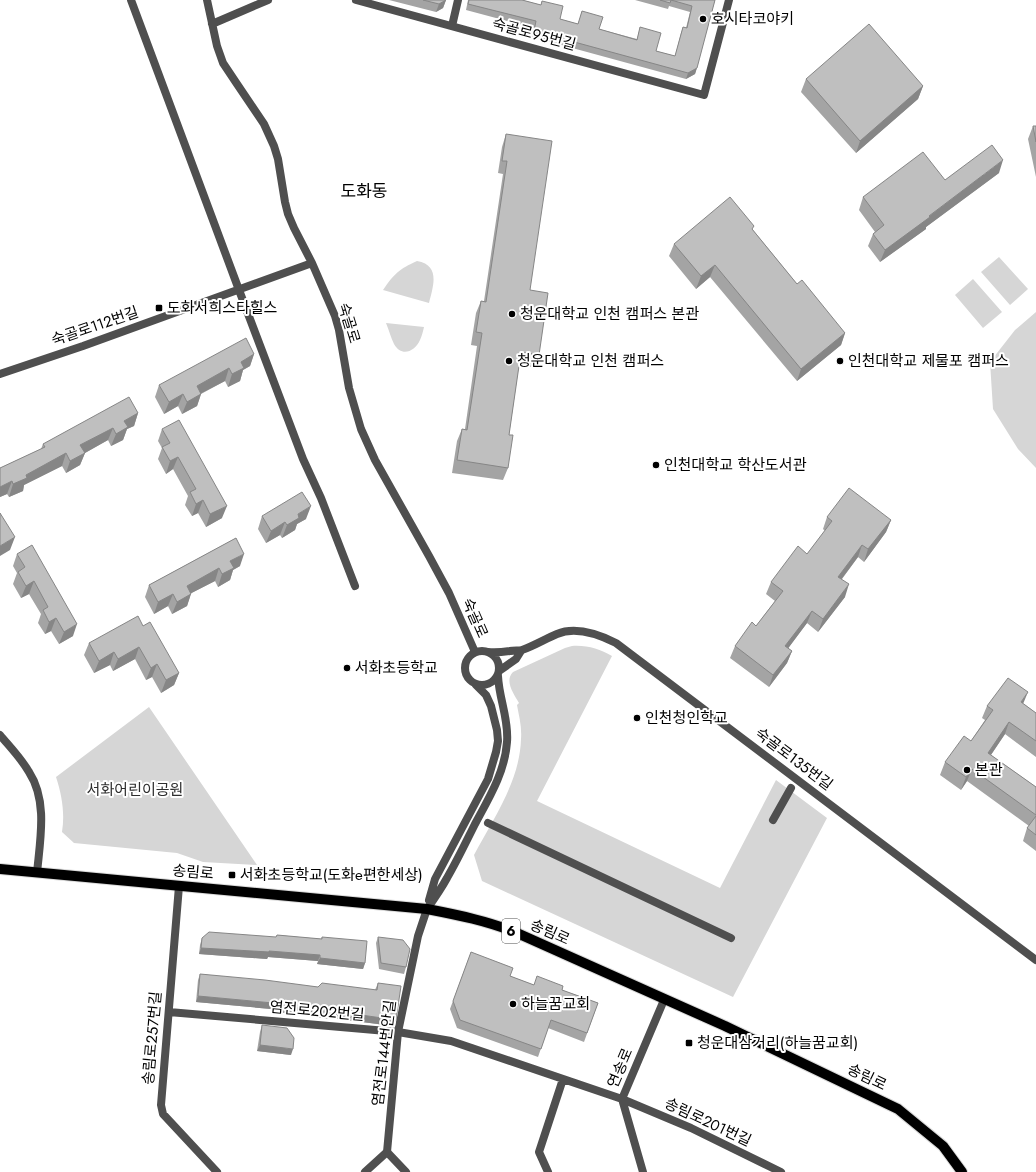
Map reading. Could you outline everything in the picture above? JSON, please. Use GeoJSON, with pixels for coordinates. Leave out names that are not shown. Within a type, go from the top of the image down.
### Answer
{"type":"FeatureCollection","features":[{"type":"Feature","properties":{"kind":"main road","name":"송림로"},"geometry":{"type":"LineString","coordinates":[[0,869],[427,909],[460,915],[502,927],[739,1033],[898,1109],[943,1146],[962,1172]]}},
{"type":"Feature","properties":{"kind":"street"},"geometry":{"type":"LineString","coordinates":[[131,0],[239,290],[355,586]]}},
{"type":"Feature","properties":{"kind":"street","name":"숙골로"},"geometry":{"type":"LineString","coordinates":[[207,0],[217,46],[223,62],[270,135],[278,159],[288,214],[312,263],[335,316],[339,330],[349,388],[361,429],[375,460],[449,593],[475,652]]}},
{"type":"Feature","properties":{"kind":"street"},"geometry":{"type":"LineString","coordinates":[[212,24],[268,0]]}},
{"type":"Feature","properties":{"kind":"street","name":"숙골로95번길"},"geometry":{"type":"LineString","coordinates":[[356,0],[704,95],[729,0]]}},
{"type":"Feature","properties":{"kind":"street"},"geometry":{"type":"LineString","coordinates":[[452,26],[458,0]]}},
{"type":"Feature","properties":{"kind":"street","name":"숙골로112번길"},"geometry":{"type":"LineString","coordinates":[[0,374],[83,346],[312,263]]}},
{"type":"Feature","properties":{"kind":"street","name":"숙골로135번길"},"geometry":{"type":"LineString","coordinates":[[488,652],[497,653],[512,650],[521,651],[558,634],[579,631],[605,637],[616,643],[1036,960]]}},
{"type":"Feature","properties":{"kind":"street","name":"숙골로135번길"},"geometry":{"type":"LineString","coordinates":[[499,674],[516,659],[521,651]]}},
{"type":"Feature","properties":{"kind":"street","name":"숙골로"},"geometry":{"type":"LineString","coordinates":[[475,652],[488,652],[493,654],[499,662],[499,694],[506,717],[507,730],[504,764],[491,794],[446,879],[427,909],[435,879],[488,779],[496,752],[498,741],[497,730],[491,706],[486,695],[468,678],[465,669],[467,659],[475,652]]}},
{"type":"Feature","properties":{"kind":"street"},"geometry":{"type":"LineString","coordinates":[[476,685],[486,685],[495,680],[499,674]]}},
{"type":"Feature","properties":{"kind":"street"},"geometry":{"type":"LineString","coordinates":[[0,735],[26,766],[36,788],[40,802],[41,838],[36,873]]}},
{"type":"Feature","properties":{"kind":"street"},"geometry":{"type":"LineString","coordinates":[[773,820],[791,788]]}},
{"type":"Feature","properties":{"kind":"street"},"geometry":{"type":"LineString","coordinates":[[488,823],[730,938]]}},
{"type":"Feature","properties":{"kind":"street","name":"송림로257번길"},"geometry":{"type":"LineString","coordinates":[[179,886],[161,1105],[163,1114],[217,1172]]}},
{"type":"Feature","properties":{"kind":"street","name":"염전로144번안길"},"geometry":{"type":"LineString","coordinates":[[387,1152],[398,1032],[418,936],[427,909]]}},
{"type":"Feature","properties":{"kind":"street","name":"연송로"},"geometry":{"type":"LineString","coordinates":[[643,1172],[622,1099],[664,1000]]}},
{"type":"Feature","properties":{"kind":"street","name":"염전로202번길"},"geometry":{"type":"LineString","coordinates":[[169,1012],[398,1032],[451,1041],[622,1099]]}},
{"type":"Feature","properties":{"kind":"street"},"geometry":{"type":"LineString","coordinates":[[548,1172],[539,1152],[563,1079]]}},
{"type":"Feature","properties":{"kind":"street","name":"송림로201번길"},"geometry":{"type":"LineString","coordinates":[[622,1099],[691,1128],[781,1172]]}},
{"type":"Feature","properties":{"kind":"street"},"geometry":{"type":"LineString","coordinates":[[365,1172],[387,1152],[406,1172]]}},
{"type":"Feature","properties":{"kind":"green space"},"geometry":{"type":"Polygon","coordinates":[[[999,257],[1028,289],[1010,305],[981,272],[999,257]]]}},
{"type":"Feature","properties":{"kind":"green space"},"geometry":{"type":"Polygon","coordinates":[[[417,261],[425,263],[430,267],[434,278],[429,303],[383,290],[397,272],[417,261]]]}},
{"type":"Feature","properties":{"kind":"green space"},"geometry":{"type":"Polygon","coordinates":[[[973,279],[1002,312],[983,328],[955,295],[973,279]]]}},
{"type":"Feature","properties":{"kind":"green space"},"geometry":{"type":"Polygon","coordinates":[[[1036,312],[1036,468],[1018,449],[993,409],[990,362],[1015,330],[1036,312]]]}},
{"type":"Feature","properties":{"kind":"green space"},"geometry":{"type":"Polygon","coordinates":[[[386,323],[424,327],[418,344],[412,350],[404,352],[401,351],[394,344],[386,323]]]}},
{"type":"Feature","properties":{"kind":"green space"},"geometry":{"type":"Polygon","coordinates":[[[572,646],[593,648],[612,656],[537,801],[720,888],[776,780],[827,818],[733,997],[482,881],[474,855],[511,785],[519,755],[521,730],[517,705],[519,703],[511,688],[509,679],[510,676],[513,672],[572,646]]]}},
{"type":"Feature","properties":{"kind":"green space","name":"서화어린이공원"},"geometry":{"type":"Polygon","coordinates":[[[149,707],[257,865],[203,862],[177,853],[74,843],[62,832],[62,804],[56,777],[149,707]]]}},
{"type":"Feature","properties":{"kind":"building"},"geometry":{"type":"Polygon","coordinates":[[[423,0],[446,0],[439,4],[423,0]]]}},
{"type":"Feature","properties":{"kind":"building"},"geometry":{"type":"Polygon","coordinates":[[[469,0],[522,0],[541,5],[542,1],[563,6],[560,19],[578,24],[582,11],[603,17],[599,29],[637,40],[640,27],[661,33],[656,51],[675,56],[683,27],[687,28],[692,6],[671,0],[715,0],[697,68],[688,73],[534,31],[536,21],[468,4],[469,0]]]}},
{"type":"Feature","properties":{"kind":"building"},"geometry":{"type":"Polygon","coordinates":[[[660,0],[671,0],[670,3],[660,0]]]}},
{"type":"Feature","properties":{"kind":"building"},"geometry":{"type":"Polygon","coordinates":[[[869,24],[923,86],[860,141],[806,79],[869,24]]]}},
{"type":"Feature","properties":{"kind":"building"},"geometry":{"type":"Polygon","coordinates":[[[1033,126],[1036,126],[1036,142],[1033,126]]]}},
{"type":"Feature","properties":{"kind":"building","name":"청운대학교 인천 캠퍼스 본관"},"geometry":{"type":"Polygon","coordinates":[[[506,134],[552,141],[530,290],[548,293],[539,355],[521,352],[509,435],[513,435],[508,468],[457,460],[462,429],[467,430],[482,333],[476,332],[481,301],[486,302],[507,161],[502,161],[506,134]]]}},
{"type":"Feature","properties":{"kind":"building"},"geometry":{"type":"Polygon","coordinates":[[[992,145],[1003,160],[885,250],[873,234],[884,225],[863,197],[923,152],[945,180],[992,145]]]}},
{"type":"Feature","properties":{"kind":"building"},"geometry":{"type":"Polygon","coordinates":[[[730,197],[754,226],[752,229],[797,284],[802,280],[845,333],[801,369],[715,265],[701,276],[674,244],[730,197]]]}},
{"type":"Feature","properties":{"kind":"building"},"geometry":{"type":"Polygon","coordinates":[[[246,338],[254,354],[241,362],[244,368],[232,374],[229,368],[197,386],[201,394],[187,402],[183,394],[169,402],[159,385],[246,338]]]}},
{"type":"Feature","properties":{"kind":"building"},"geometry":{"type":"Polygon","coordinates":[[[129,397],[138,413],[124,421],[128,427],[116,434],[113,428],[80,445],[85,453],[70,461],[66,453],[26,475],[27,478],[13,484],[12,481],[0,487],[0,468],[45,447],[43,444],[129,397]]]}},
{"type":"Feature","properties":{"kind":"building"},"geometry":{"type":"Polygon","coordinates":[[[179,420],[227,506],[210,514],[203,500],[196,504],[190,492],[196,489],[178,457],[170,461],[162,447],[170,443],[162,429],[179,420]]]}},
{"type":"Feature","properties":{"kind":"building"},"geometry":{"type":"Polygon","coordinates":[[[849,488],[891,520],[868,549],[862,545],[838,577],[849,584],[823,619],[812,611],[785,646],[792,651],[773,675],[735,646],[752,622],[756,626],[783,591],[771,582],[798,546],[807,554],[832,521],[827,517],[849,488]]]}},
{"type":"Feature","properties":{"kind":"building"},"geometry":{"type":"Polygon","coordinates":[[[302,492],[311,506],[298,514],[299,518],[287,525],[285,522],[271,531],[262,516],[302,492]]]}},
{"type":"Feature","properties":{"kind":"building"},"geometry":{"type":"Polygon","coordinates":[[[0,513],[15,537],[0,546],[0,513]]]}},
{"type":"Feature","properties":{"kind":"building"},"geometry":{"type":"Polygon","coordinates":[[[236,538],[244,554],[230,561],[234,568],[222,574],[219,568],[187,586],[191,594],[177,602],[173,594],[158,602],[149,585],[236,538]]]}},
{"type":"Feature","properties":{"kind":"building"},"geometry":{"type":"Polygon","coordinates":[[[32,545],[77,624],[64,632],[56,618],[49,622],[43,610],[48,607],[34,581],[26,586],[18,572],[25,567],[17,554],[32,545]]]}},
{"type":"Feature","properties":{"kind":"building"},"geometry":{"type":"Polygon","coordinates":[[[138,616],[143,626],[150,622],[179,673],[166,680],[157,664],[151,668],[139,647],[118,659],[114,652],[99,661],[89,643],[138,616]]]}},
{"type":"Feature","properties":{"kind":"building"},"geometry":{"type":"Polygon","coordinates":[[[1008,678],[1028,692],[1021,702],[1036,713],[1036,741],[1009,722],[988,753],[1036,787],[1036,815],[972,769],[966,777],[945,762],[964,736],[971,741],[993,710],[987,706],[1008,678]]]}},
{"type":"Feature","properties":{"kind":"building"},"geometry":{"type":"Polygon","coordinates":[[[1036,816],[1036,835],[1027,828],[1036,816]]]}},
{"type":"Feature","properties":{"kind":"building"},"geometry":{"type":"Polygon","coordinates":[[[209,932],[276,937],[277,935],[322,939],[322,937],[367,941],[365,963],[320,958],[320,955],[201,948],[202,938],[209,932]]]}},
{"type":"Feature","properties":{"kind":"building"},"geometry":{"type":"Polygon","coordinates":[[[378,937],[403,940],[410,949],[406,967],[381,963],[378,937]]]}},
{"type":"Feature","properties":{"kind":"building","name":"하늘꿈교회"},"geometry":{"type":"Polygon","coordinates":[[[471,952],[513,968],[510,976],[534,985],[537,976],[563,986],[562,990],[598,1003],[587,1033],[551,1020],[541,1049],[460,1020],[453,1001],[471,952]]]}},
{"type":"Feature","properties":{"kind":"building"},"geometry":{"type":"Polygon","coordinates":[[[200,974],[318,987],[322,983],[377,990],[378,983],[401,986],[396,1020],[333,1011],[273,1005],[273,1003],[198,996],[200,974]]]}},
{"type":"Feature","properties":{"kind":"building"},"geometry":{"type":"Polygon","coordinates":[[[262,1025],[287,1028],[294,1038],[293,1049],[260,1045],[262,1025]]]}},
{"type":"Feature","properties":{"kind":"place","name":"호시타코야키"},"geometry":{"type":"Point","coordinates":[703,19]}},
{"type":"Feature","properties":{"kind":"place","name":"도화서희스타힐스"},"geometry":{"type":"Point","coordinates":[159,308]}},
{"type":"Feature","properties":{"kind":"place","name":"청운대학교 인천 캠퍼스 본관"},"geometry":{"type":"Point","coordinates":[512,314]}},
{"type":"Feature","properties":{"kind":"place","name":"청운대학교 인천 캠퍼스"},"geometry":{"type":"Point","coordinates":[509,361]}},
{"type":"Feature","properties":{"kind":"place","name":"인천대학교 제물포 캠퍼스"},"geometry":{"type":"Point","coordinates":[840,361]}},
{"type":"Feature","properties":{"kind":"place","name":"인천대학교 학산도서관"},"geometry":{"type":"Point","coordinates":[656,465]}},
{"type":"Feature","properties":{"kind":"place","name":"서화초등학교"},"geometry":{"type":"Point","coordinates":[347,668]}},
{"type":"Feature","properties":{"kind":"place","name":"인천청인학교"},"geometry":{"type":"Point","coordinates":[637,718]}},
{"type":"Feature","properties":{"kind":"place","name":"본관"},"geometry":{"type":"Point","coordinates":[967,770]}},
{"type":"Feature","properties":{"kind":"place","name":"서화초등학교(도화e편한세상)"},"geometry":{"type":"Point","coordinates":[232,875]}},
{"type":"Feature","properties":{"kind":"place","name":"하늘꿈교회"},"geometry":{"type":"Point","coordinates":[513,1004]}},
{"type":"Feature","properties":{"kind":"place","name":"청운대삼거리(하늘꿈교회)"},"geometry":{"type":"Point","coordinates":[689,1043]}},
{"type":"Feature","properties":{"kind":"district","name":"도화동"},"geometry":{"type":"Point","coordinates":[364,191]}}]}
